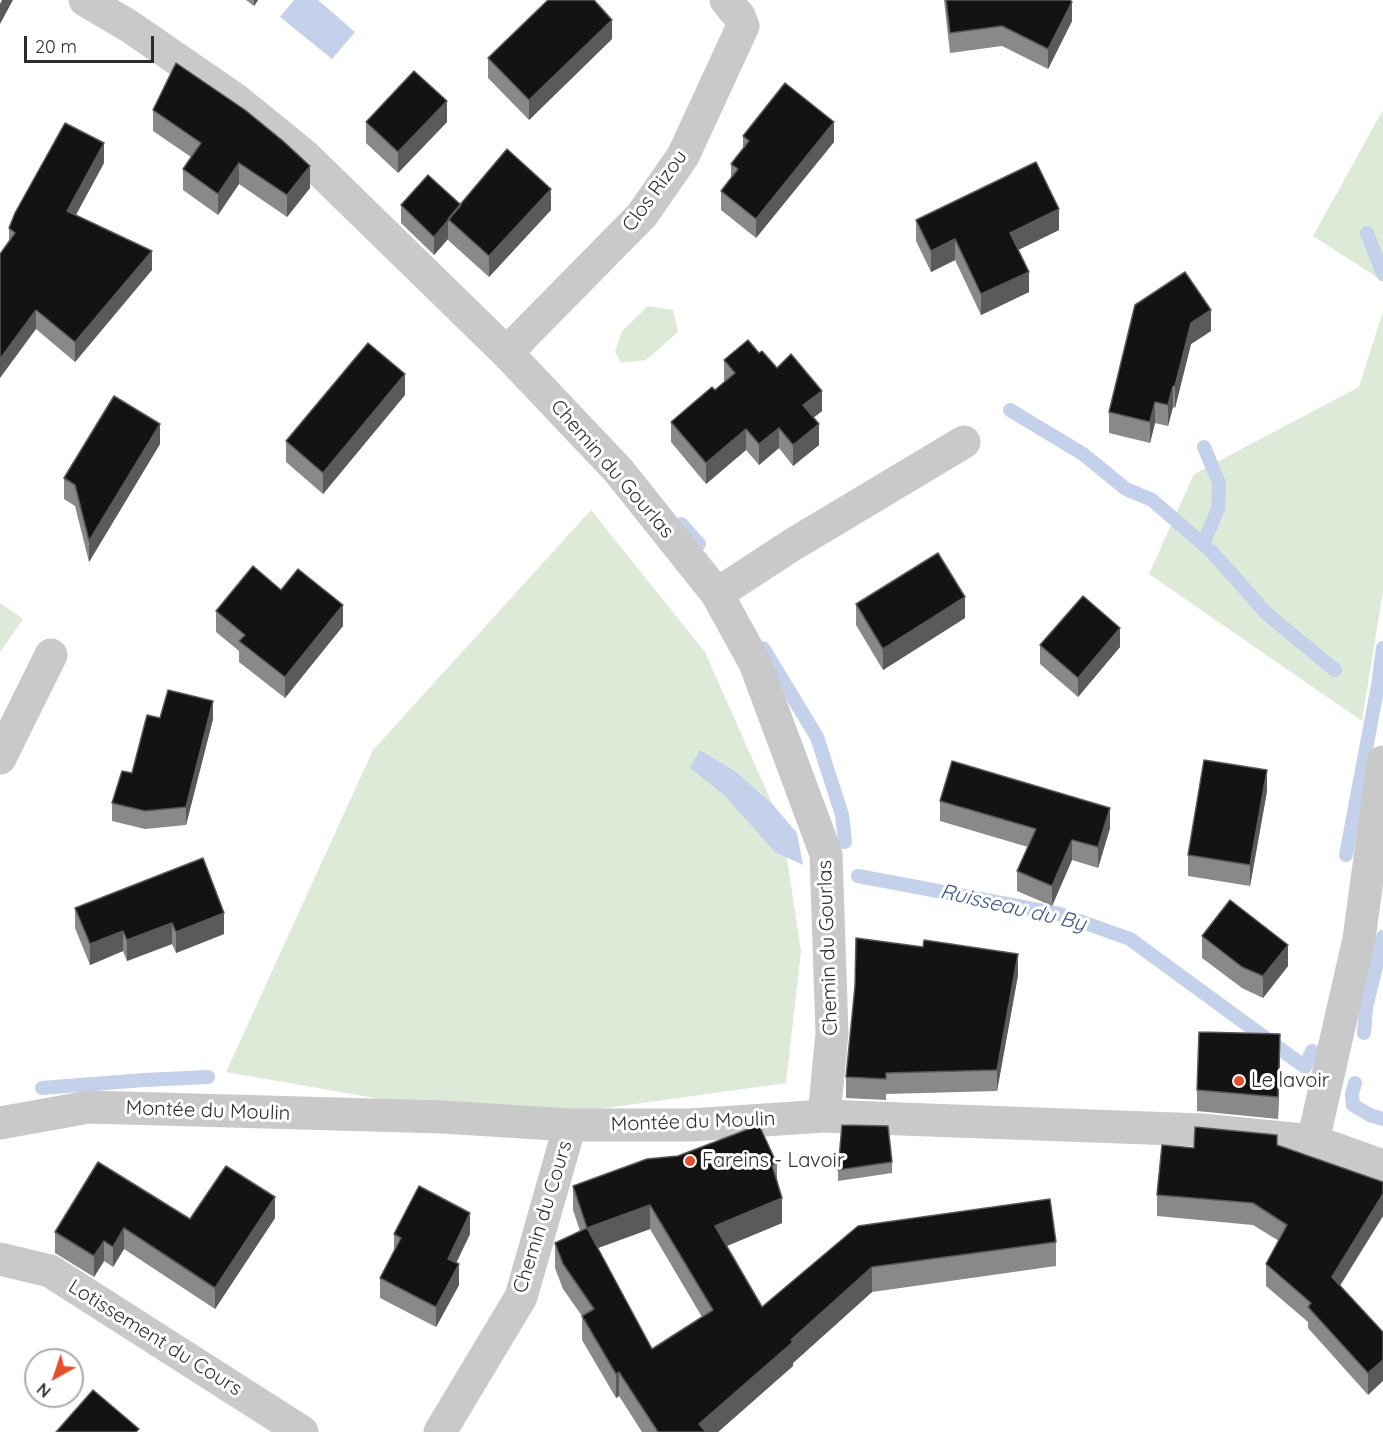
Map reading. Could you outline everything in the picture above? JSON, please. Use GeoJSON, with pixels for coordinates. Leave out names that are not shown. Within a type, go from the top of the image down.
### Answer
{"type":"FeatureCollection","features":[{"type":"Feature","properties":{"kind":"street","name":"Chemin du Gourlas"},"geometry":{"type":"LineString","coordinates":[[85,0],[129,26],[235,99],[304,155],[508,354],[618,470],[717,594],[755,663],[826,854],[832,1033],[824,1116]]}},
{"type":"Feature","properties":{"kind":"street","name":"Clos Rizou"},"geometry":{"type":"LineString","coordinates":[[508,354],[642,215],[683,156],[743,26],[739,16],[726,0]]}},
{"type":"Feature","properties":{"kind":"street"},"geometry":{"type":"LineString","coordinates":[[717,594],[792,545],[964,442]]}},
{"type":"Feature","properties":{"kind":"street"},"geometry":{"type":"LineString","coordinates":[[0,758],[51,655]]}},
{"type":"Feature","properties":{"kind":"street"},"geometry":{"type":"LineString","coordinates":[[1313,1141],[1359,939],[1383,762]]}},
{"type":"Feature","properties":{"kind":"street","name":"Montée du Moulin"},"geometry":{"type":"LineString","coordinates":[[0,1123],[89,1107],[442,1117],[570,1125],[690,1125],[824,1116],[1202,1130],[1313,1141],[1383,1166]]}},
{"type":"Feature","properties":{"kind":"street","name":"Chemin du Cours"},"geometry":{"type":"LineString","coordinates":[[440,1432],[521,1297],[570,1125]]}},
{"type":"Feature","properties":{"kind":"street","name":"Lotissement du Cours"},"geometry":{"type":"LineString","coordinates":[[0,1259],[50,1271],[302,1432]]}},
{"type":"Feature","properties":{"kind":"green space"},"geometry":{"type":"Polygon","coordinates":[[[1383,110],[1383,281],[1313,236],[1383,110]]]}},
{"type":"Feature","properties":{"kind":"green space"},"geometry":{"type":"Polygon","coordinates":[[[648,306],[673,310],[678,332],[646,360],[621,363],[615,352],[622,331],[648,306]]]}},
{"type":"Feature","properties":{"kind":"green space"},"geometry":{"type":"Polygon","coordinates":[[[1383,311],[1383,592],[1362,721],[1149,574],[1194,474],[1359,387],[1383,311]]]}},
{"type":"Feature","properties":{"kind":"green space"},"geometry":{"type":"Polygon","coordinates":[[[591,510],[705,652],[782,826],[801,951],[786,1083],[578,1112],[386,1100],[226,1072],[373,750],[591,510]]]}},
{"type":"Feature","properties":{"kind":"green space"},"geometry":{"type":"Polygon","coordinates":[[[0,603],[23,619],[0,652],[0,603]]]}},
{"type":"Feature","properties":{"kind":"water"},"geometry":{"type":"Polygon","coordinates":[[[294,0],[318,0],[355,32],[332,59],[280,17],[294,0]]]}},
{"type":"Feature","properties":{"kind":"water"},"geometry":{"type":"Polygon","coordinates":[[[700,750],[736,772],[773,805],[797,833],[803,865],[775,852],[724,795],[690,768],[700,750]]]}},
{"type":"Feature","properties":{"kind":"building"},"geometry":{"type":"Polygon","coordinates":[[[548,0],[594,0],[612,20],[529,100],[488,58],[548,0]]]}},
{"type":"Feature","properties":{"kind":"building"},"geometry":{"type":"Polygon","coordinates":[[[946,0],[1070,0],[1072,2],[1048,49],[1002,26],[950,33],[946,0]]]}},
{"type":"Feature","properties":{"kind":"building"},"geometry":{"type":"Polygon","coordinates":[[[176,63],[245,110],[310,166],[287,195],[239,163],[218,194],[183,169],[201,143],[153,110],[176,63]]]}},
{"type":"Feature","properties":{"kind":"building"},"geometry":{"type":"Polygon","coordinates":[[[414,71],[447,101],[398,152],[366,122],[414,71]]]}},
{"type":"Feature","properties":{"kind":"building"},"geometry":{"type":"Polygon","coordinates":[[[785,83],[834,122],[756,219],[721,191],[738,169],[731,164],[749,141],[743,136],[785,83]]]}},
{"type":"Feature","properties":{"kind":"building"},"geometry":{"type":"Polygon","coordinates":[[[65,123],[104,143],[67,211],[152,251],[75,342],[36,310],[0,359],[0,254],[15,233],[9,228],[15,213],[65,123]]]}},
{"type":"Feature","properties":{"kind":"building"},"geometry":{"type":"Polygon","coordinates":[[[507,149],[551,189],[489,256],[448,219],[507,149]]]}},
{"type":"Feature","properties":{"kind":"building"},"geometry":{"type":"Polygon","coordinates":[[[1036,162],[1059,209],[1010,233],[1029,272],[981,294],[955,239],[931,251],[916,220],[1036,162]]]}},
{"type":"Feature","properties":{"kind":"building"},"geometry":{"type":"Polygon","coordinates":[[[428,175],[461,205],[434,237],[401,205],[428,175]]]}},
{"type":"Feature","properties":{"kind":"building"},"geometry":{"type":"Polygon","coordinates":[[[1185,272],[1211,310],[1191,323],[1168,405],[1155,402],[1150,422],[1109,412],[1135,305],[1185,272]]]}},
{"type":"Feature","properties":{"kind":"building"},"geometry":{"type":"Polygon","coordinates":[[[748,340],[759,353],[762,351],[777,368],[791,354],[822,391],[803,405],[819,424],[793,445],[779,428],[759,444],[746,429],[706,463],[671,422],[712,387],[715,390],[735,373],[724,360],[748,340]]]}},
{"type":"Feature","properties":{"kind":"building"},"geometry":{"type":"Polygon","coordinates":[[[368,343],[405,374],[323,473],[286,441],[368,343]]]}},
{"type":"Feature","properties":{"kind":"building"},"geometry":{"type":"Polygon","coordinates":[[[114,396],[160,424],[89,541],[75,485],[64,478],[114,396]]]}},
{"type":"Feature","properties":{"kind":"building"},"geometry":{"type":"Polygon","coordinates":[[[938,553],[965,597],[883,649],[856,604],[938,553]]]}},
{"type":"Feature","properties":{"kind":"building"},"geometry":{"type":"Polygon","coordinates":[[[253,566],[281,590],[298,569],[343,605],[285,677],[239,641],[245,635],[216,611],[253,566]]]}},
{"type":"Feature","properties":{"kind":"building"},"geometry":{"type":"Polygon","coordinates":[[[1083,596],[1120,628],[1078,678],[1040,645],[1083,596]]]}},
{"type":"Feature","properties":{"kind":"building"},"geometry":{"type":"Polygon","coordinates":[[[168,690],[213,701],[186,807],[145,811],[112,803],[122,771],[132,773],[147,715],[160,718],[168,690]]]}},
{"type":"Feature","properties":{"kind":"building"},"geometry":{"type":"Polygon","coordinates":[[[1204,760],[1267,770],[1250,865],[1188,855],[1204,760]]]}},
{"type":"Feature","properties":{"kind":"building"},"geometry":{"type":"Polygon","coordinates":[[[952,761],[1110,808],[1098,847],[1072,840],[1052,886],[1017,871],[1036,829],[940,801],[952,761]]]}},
{"type":"Feature","properties":{"kind":"building"},"geometry":{"type":"Polygon","coordinates":[[[203,858],[224,913],[176,932],[172,923],[127,940],[123,931],[90,944],[75,908],[203,858]]]}},
{"type":"Feature","properties":{"kind":"building"},"geometry":{"type":"Polygon","coordinates":[[[1230,900],[1288,945],[1263,976],[1242,967],[1202,936],[1230,900]]]}},
{"type":"Feature","properties":{"kind":"building"},"geometry":{"type":"Polygon","coordinates":[[[856,938],[923,947],[924,940],[1018,954],[997,1070],[886,1073],[886,1079],[846,1077],[855,986],[856,938]]]}},
{"type":"Feature","properties":{"kind":"building","name":"Le lavoir"},"geometry":{"type":"Polygon","coordinates":[[[1199,1032],[1280,1034],[1278,1097],[1197,1090],[1199,1032]]]}},
{"type":"Feature","properties":{"kind":"building"},"geometry":{"type":"Polygon","coordinates":[[[759,1125],[777,1164],[772,1165],[782,1198],[715,1226],[762,1307],[858,1226],[1050,1199],[1056,1242],[872,1267],[791,1340],[793,1342],[699,1424],[706,1432],[658,1432],[619,1372],[616,1374],[582,1316],[594,1309],[563,1264],[555,1243],[587,1228],[573,1186],[647,1159],[678,1156],[759,1125]],[[650,1205],[587,1228],[652,1349],[713,1310],[650,1205]]]}},
{"type":"Feature","properties":{"kind":"building"},"geometry":{"type":"Polygon","coordinates":[[[842,1125],[888,1126],[892,1162],[838,1170],[842,1125]]]}},
{"type":"Feature","properties":{"kind":"building"},"geometry":{"type":"Polygon","coordinates":[[[1195,1127],[1277,1135],[1277,1145],[1383,1182],[1383,1194],[1332,1277],[1383,1332],[1383,1360],[1368,1373],[1308,1307],[1311,1303],[1266,1264],[1287,1225],[1253,1203],[1157,1195],[1162,1145],[1194,1148],[1195,1127]]]}},
{"type":"Feature","properties":{"kind":"building"},"geometry":{"type":"Polygon","coordinates":[[[98,1162],[190,1219],[226,1166],[275,1197],[215,1288],[124,1228],[113,1247],[104,1241],[94,1256],[55,1232],[98,1162]]]}},
{"type":"Feature","properties":{"kind":"building"},"geometry":{"type":"Polygon","coordinates":[[[419,1186],[470,1213],[448,1259],[459,1264],[436,1307],[380,1278],[401,1238],[394,1234],[419,1186]]]}},
{"type":"Feature","properties":{"kind":"building"},"geometry":{"type":"Polygon","coordinates":[[[93,1390],[139,1429],[136,1432],[56,1432],[77,1408],[84,1408],[84,1400],[93,1390]]]}},
{"type":"Feature","properties":{"kind":"waterway"},"geometry":{"type":"LineString","coordinates":[[1367,233],[1383,274]]}},
{"type":"Feature","properties":{"kind":"waterway"},"geometry":{"type":"LineString","coordinates":[[1010,410],[1083,454],[1126,489],[1152,500],[1212,552],[1267,614],[1335,670]]}},
{"type":"Feature","properties":{"kind":"waterway"},"geometry":{"type":"LineString","coordinates":[[1203,544],[1218,509],[1219,483],[1204,447]]}},
{"type":"Feature","properties":{"kind":"waterway"},"geometry":{"type":"LineString","coordinates":[[681,524],[699,544]]}},
{"type":"Feature","properties":{"kind":"waterway"},"geometry":{"type":"LineString","coordinates":[[763,648],[817,737],[842,815],[845,842]]}},
{"type":"Feature","properties":{"kind":"waterway"},"geometry":{"type":"LineString","coordinates":[[1346,855],[1383,648]]}},
{"type":"Feature","properties":{"kind":"waterway","name":"Ruisseau du By"},"geometry":{"type":"LineString","coordinates":[[858,876],[1060,914],[1130,939],[1305,1067],[1312,1051]]}},
{"type":"Feature","properties":{"kind":"waterway"},"geometry":{"type":"LineString","coordinates":[[1364,1033],[1366,1008],[1383,937]]}},
{"type":"Feature","properties":{"kind":"waterway"},"geometry":{"type":"LineString","coordinates":[[42,1088],[208,1077]]}},
{"type":"Feature","properties":{"kind":"waterway","name":"Ruisseau du By"},"geometry":{"type":"LineString","coordinates":[[1355,1083],[1352,1094],[1353,1105],[1370,1115],[1383,1119]]}},
{"type":"Feature","properties":{"kind":"place","name":"Le lavoir"},"geometry":{"type":"Point","coordinates":[1239,1081]}},
{"type":"Feature","properties":{"kind":"place","name":"Fareins - Lavoir"},"geometry":{"type":"Point","coordinates":[690,1161]}}]}
